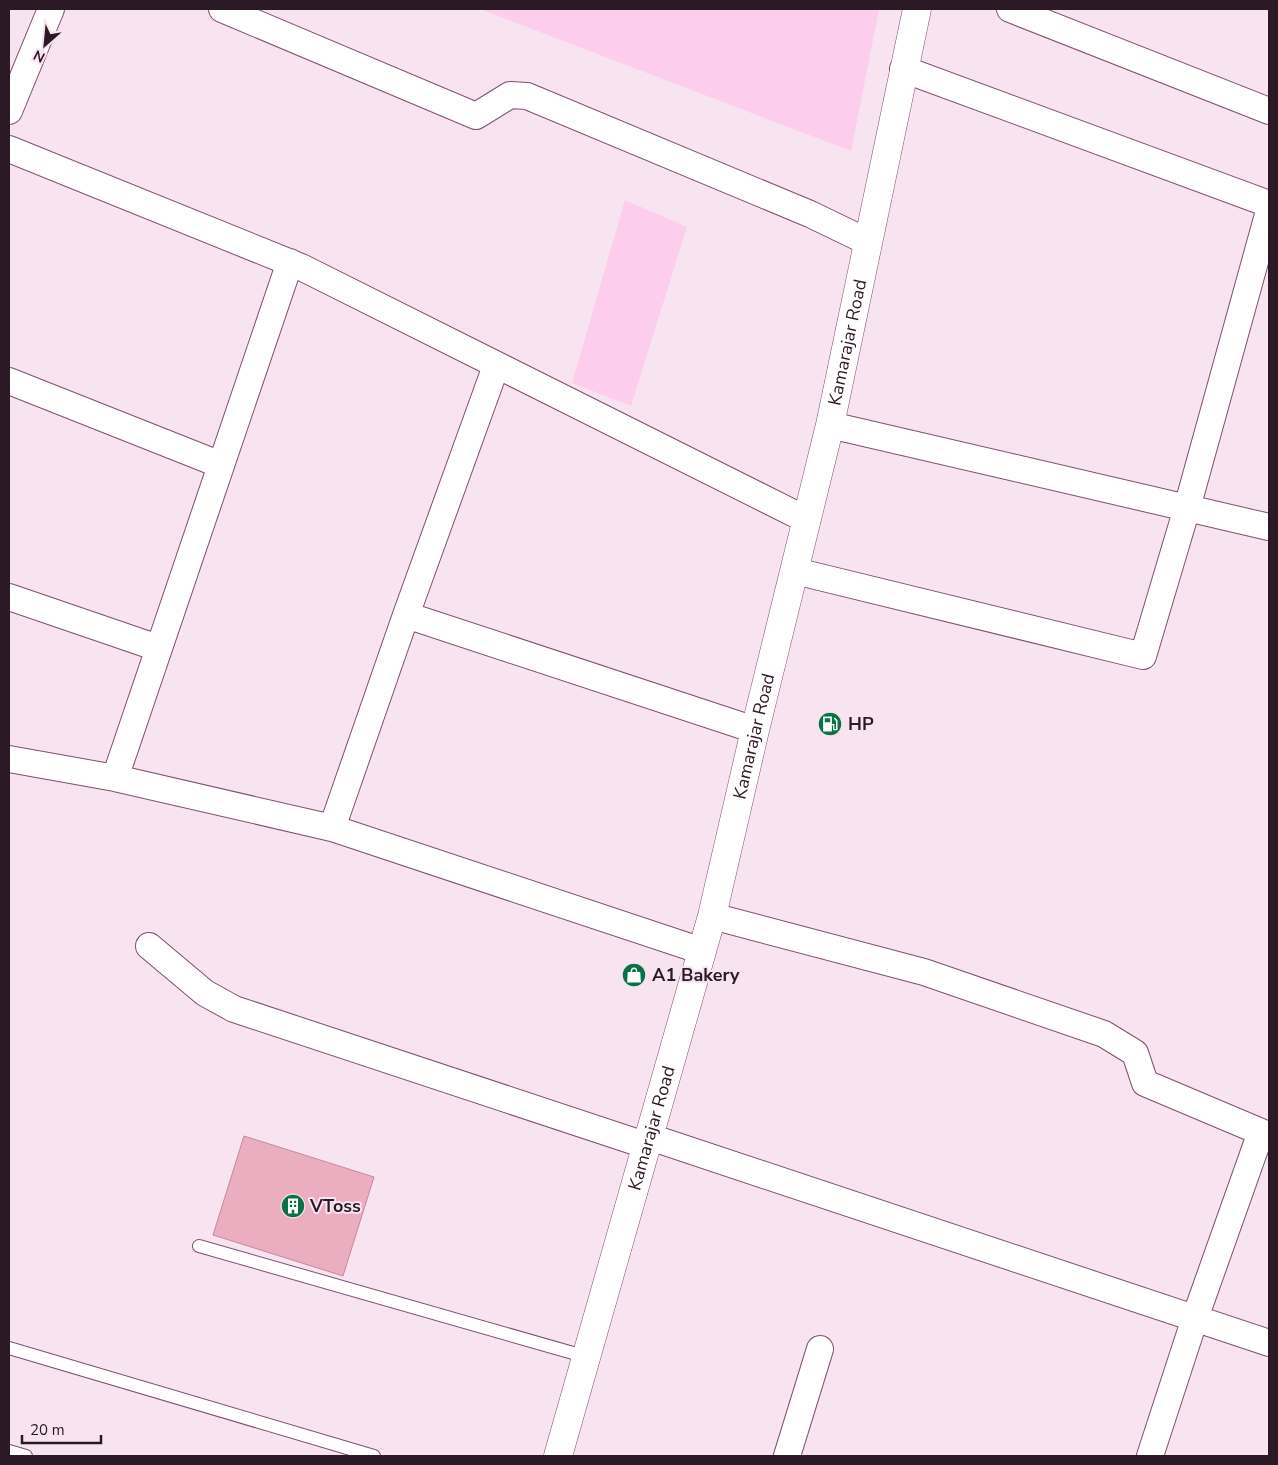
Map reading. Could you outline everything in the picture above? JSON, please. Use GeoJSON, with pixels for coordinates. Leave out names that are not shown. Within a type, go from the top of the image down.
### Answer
{"type":"FeatureCollection","features":[{"type":"Feature","properties":{"kind":"main road","name":"Kamarajar Road"},"geometry":{"type":"LineString","coordinates":[[558,1456],[712,916],[755,730],[830,425],[917,9]]}},
{"type":"Feature","properties":{"kind":"street"},"geometry":{"type":"LineString","coordinates":[[9,111],[51,9]]}},
{"type":"Feature","properties":{"kind":"street"},"geometry":{"type":"LineString","coordinates":[[222,9],[476,116],[510,95],[527,96],[810,214],[868,242]]}},
{"type":"Feature","properties":{"kind":"street"},"geometry":{"type":"LineString","coordinates":[[1010,9],[1269,111]]}},
{"type":"Feature","properties":{"kind":"street"},"geometry":{"type":"LineString","coordinates":[[903,69],[1269,204]]}},
{"type":"Feature","properties":{"kind":"street"},"geometry":{"type":"LineString","coordinates":[[9,149],[290,262],[807,520]]}},
{"type":"Feature","properties":{"kind":"street"},"geometry":{"type":"LineString","coordinates":[[795,571],[1143,656],[1187,508],[1269,211]]}},
{"type":"Feature","properties":{"kind":"street"},"geometry":{"type":"LineString","coordinates":[[115,778],[290,262]]}},
{"type":"Feature","properties":{"kind":"street"},"geometry":{"type":"LineString","coordinates":[[332,828],[406,615],[496,366]]}},
{"type":"Feature","properties":{"kind":"street"},"geometry":{"type":"LineString","coordinates":[[9,380],[221,465]]}},
{"type":"Feature","properties":{"kind":"street"},"geometry":{"type":"LineString","coordinates":[[830,425],[1269,526]]}},
{"type":"Feature","properties":{"kind":"street"},"geometry":{"type":"LineString","coordinates":[[9,597],[158,648]]}},
{"type":"Feature","properties":{"kind":"street"},"geometry":{"type":"LineString","coordinates":[[406,615],[755,730]]}},
{"type":"Feature","properties":{"kind":"street"},"geometry":{"type":"LineString","coordinates":[[9,759],[115,778],[332,828],[702,951]]}},
{"type":"Feature","properties":{"kind":"street"},"geometry":{"type":"LineString","coordinates":[[712,916],[924,972],[1104,1034],[1135,1053],[1145,1083],[1265,1134],[1195,1318],[1150,1456]]}},
{"type":"Feature","properties":{"kind":"street"},"geometry":{"type":"LineString","coordinates":[[149,946],[205,993],[234,1009],[649,1141],[1269,1343]]}},
{"type":"Feature","properties":{"kind":"street"},"geometry":{"type":"LineString","coordinates":[[787,1456],[820,1349]]}},
{"type":"Feature","properties":{"kind":"lane"},"geometry":{"type":"LineString","coordinates":[[199,1246],[587,1357]]}},
{"type":"Feature","properties":{"kind":"lane"},"geometry":{"type":"LineString","coordinates":[[9,1348],[374,1456]]}},
{"type":"Feature","properties":{"kind":"lane"},"geometry":{"type":"LineString","coordinates":[[9,1451],[26,1456]]}},
{"type":"Feature","properties":{"kind":"shaded area"},"geometry":{"type":"Polygon","coordinates":[[[480,9],[879,9],[851,151],[480,9]]]}},
{"type":"Feature","properties":{"kind":"shaded area"},"geometry":{"type":"Polygon","coordinates":[[[625,200],[687,227],[631,406],[572,383],[625,200]]]}},
{"type":"Feature","properties":{"kind":"building","name":"VToss"},"geometry":{"type":"Polygon","coordinates":[[[244,1136],[374,1177],[343,1276],[213,1235],[244,1136]]]}},
{"type":"Feature","properties":{"kind":"place","name":"HP"},"geometry":{"type":"Point","coordinates":[830,724]}},
{"type":"Feature","properties":{"kind":"place","name":"A1 Bakery"},"geometry":{"type":"Point","coordinates":[634,975]}},
{"type":"Feature","properties":{"kind":"place","name":"VToss"},"geometry":{"type":"Point","coordinates":[293,1206]}}]}
